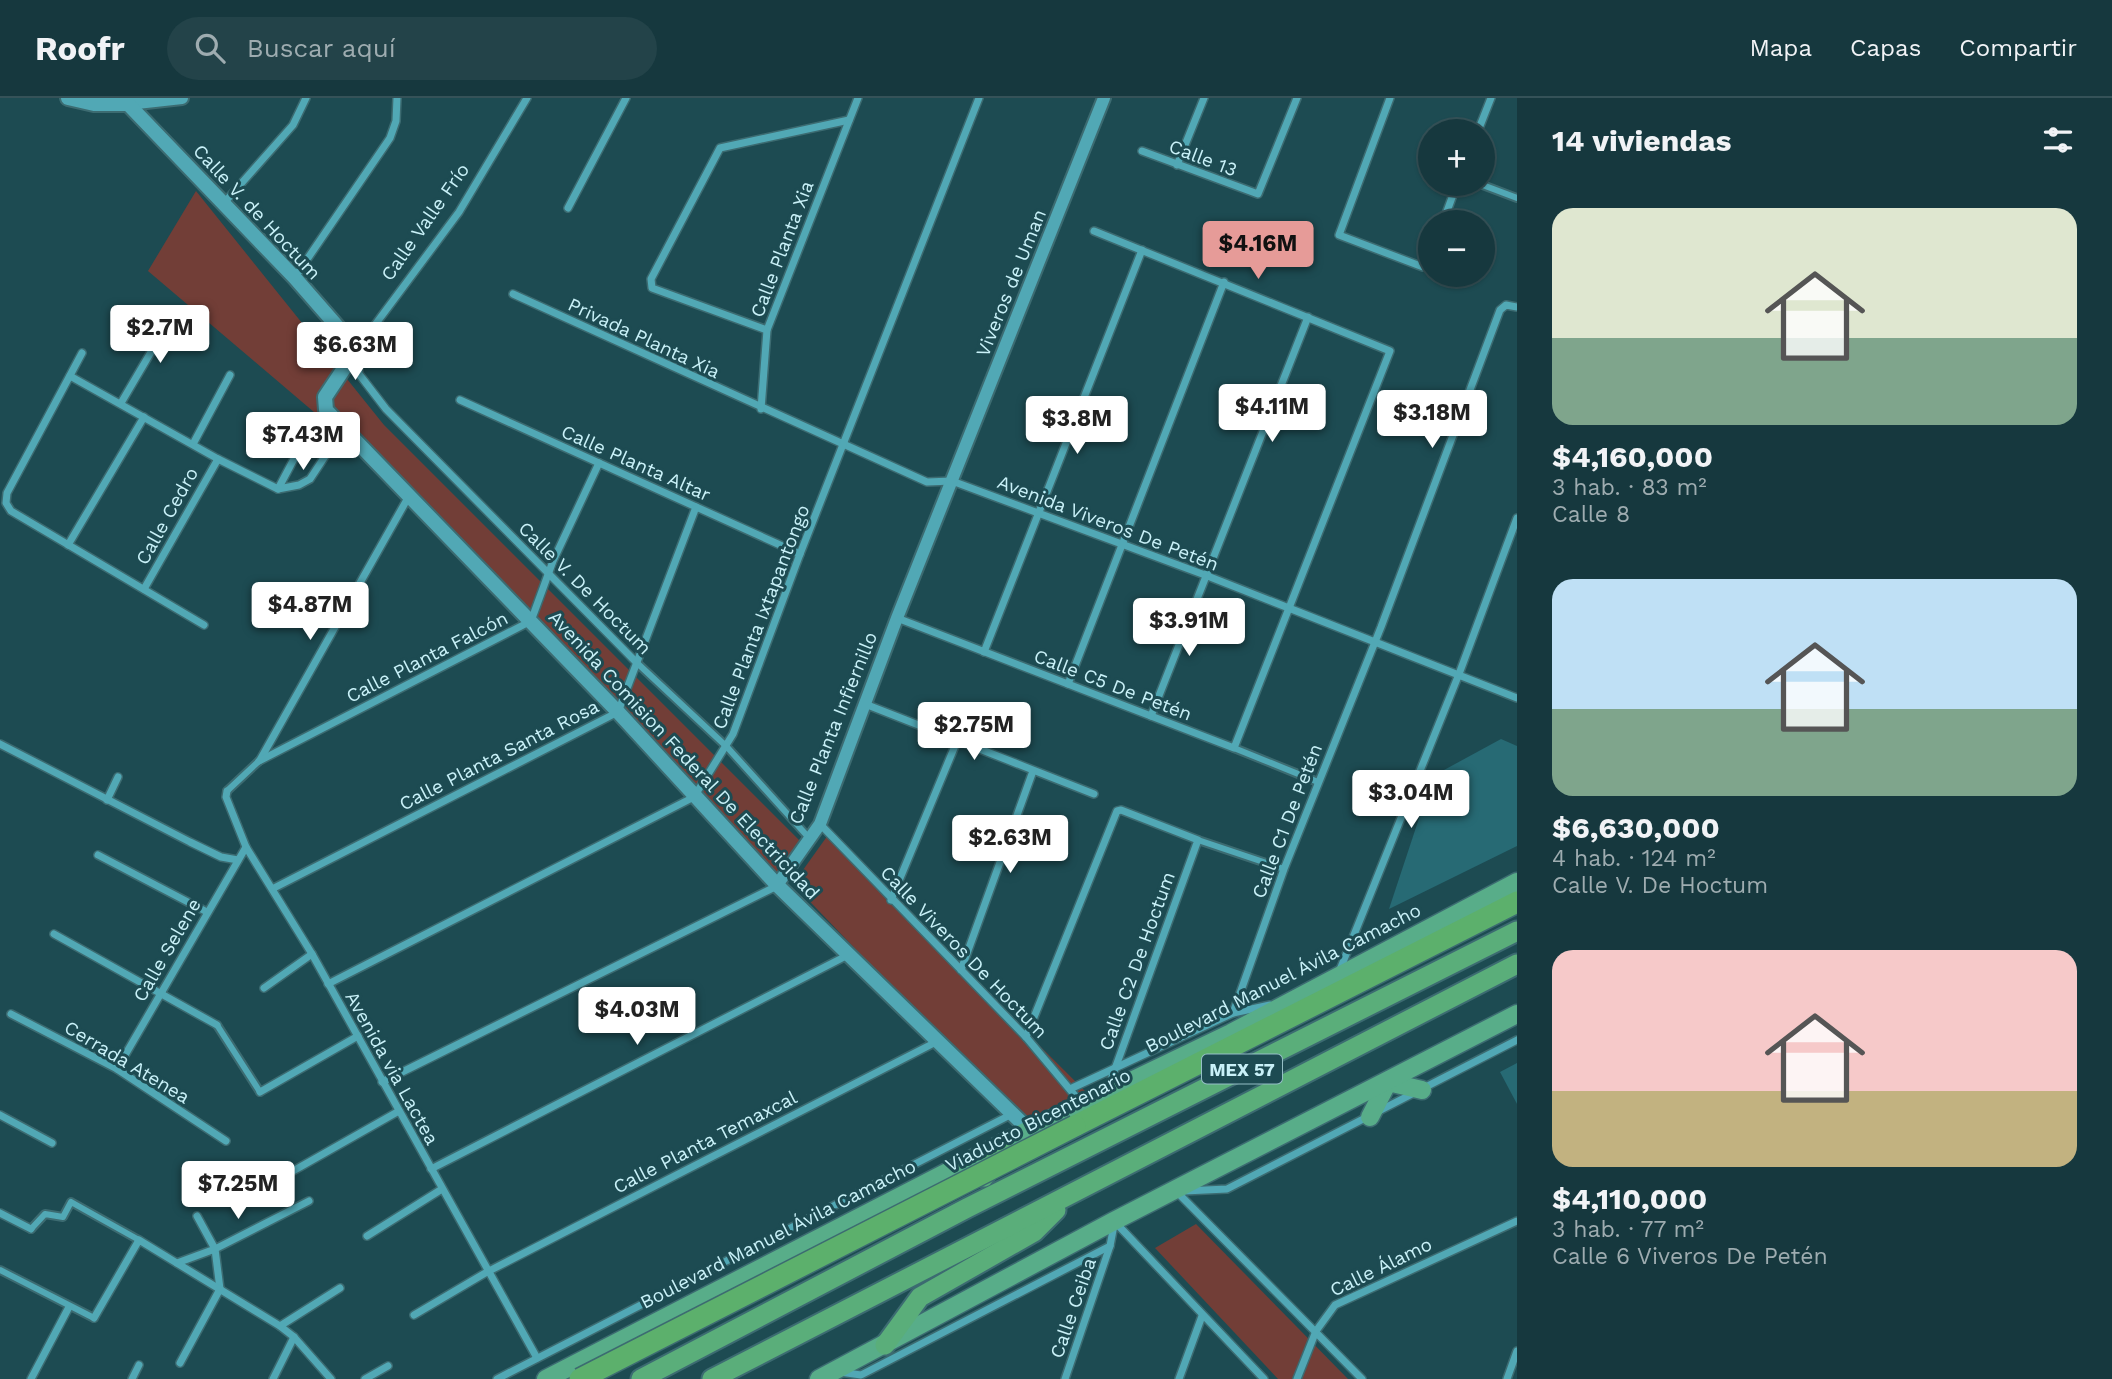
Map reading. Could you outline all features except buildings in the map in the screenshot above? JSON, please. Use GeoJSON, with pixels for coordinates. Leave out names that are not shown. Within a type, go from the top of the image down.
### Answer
{"type":"FeatureCollection","features":[{"type":"Feature","properties":{"kind":"highway","name":"Viaducto Bicentenario"},"geometry":{"type":"LineString","coordinates":[[580,1379],[1517,902]]}},
{"type":"Feature","properties":{"kind":"highway","name":"MEX 57"},"geometry":{"type":"LineString","coordinates":[[641,1379],[967,1208],[1517,931]]}},
{"type":"Feature","properties":{"kind":"highway","name":"MEX 57"},"geometry":{"type":"LineString","coordinates":[[712,1379],[1063,1201],[1517,964]]}},
{"type":"Feature","properties":{"kind":"highway"},"geometry":{"type":"LineString","coordinates":[[967,1208],[1003,1144]]}},
{"type":"Feature","properties":{"kind":"highway"},"geometry":{"type":"LineString","coordinates":[[885,1345],[920,1297],[1034,1232],[1063,1201]]}},
{"type":"Feature","properties":{"kind":"main road"},"geometry":{"type":"LineString","coordinates":[[68,98],[94,104],[128,104]]}},
{"type":"Feature","properties":{"kind":"main road","name":"Calle V. de Hoctum"},"geometry":{"type":"LineString","coordinates":[[128,104],[295,278],[357,349]]}},
{"type":"Feature","properties":{"kind":"main road","name":"Calle Valle Frío"},"geometry":{"type":"LineString","coordinates":[[325,397],[357,349]]}},
{"type":"Feature","properties":{"kind":"main road","name":"Avenida Comision Federal De Electricidad"},"geometry":{"type":"LineString","coordinates":[[325,397],[326,410],[343,429],[618,712],[777,885],[851,954],[1029,1130]]}},
{"type":"Feature","properties":{"kind":"main road","name":"Boulevard Manuel Ávila Camacho"},"geometry":{"type":"LineString","coordinates":[[546,1379],[1029,1130],[1297,998],[1517,882]]}},
{"type":"Feature","properties":{"kind":"main road"},"geometry":{"type":"LineString","coordinates":[[819,1379],[1114,1221],[1517,1014]]}},
{"type":"Feature","properties":{"kind":"main road"},"geometry":{"type":"LineString","coordinates":[[1388,1082],[1422,1090]]}},
{"type":"Feature","properties":{"kind":"main road"},"geometry":{"type":"LineString","coordinates":[[1370,1117],[1388,1082]]}},
{"type":"Feature","properties":{"kind":"street"},"geometry":{"type":"LineString","coordinates":[[128,104],[181,98]]}},
{"type":"Feature","properties":{"kind":"street"},"geometry":{"type":"LineString","coordinates":[[224,203],[293,125],[306,98]]}},
{"type":"Feature","properties":{"kind":"street"},"geometry":{"type":"LineString","coordinates":[[295,278],[390,138],[396,121],[397,98]]}},
{"type":"Feature","properties":{"kind":"street","name":"Calle Valle Frío"},"geometry":{"type":"LineString","coordinates":[[357,349],[458,212],[527,98]]}},
{"type":"Feature","properties":{"kind":"street"},"geometry":{"type":"LineString","coordinates":[[568,208],[626,98]]}},
{"type":"Feature","properties":{"kind":"street","name":"Calle Planta Xia"},"geometry":{"type":"LineString","coordinates":[[761,409],[767,330],[858,98]]}},
{"type":"Feature","properties":{"kind":"street","name":"Calle Planta Ixtapantongo"},"geometry":{"type":"LineString","coordinates":[[328,984],[694,797],[727,747],[979,98]]}},
{"type":"Feature","properties":{"kind":"street","name":"Viveros de Uman"},"geometry":{"type":"LineString","coordinates":[[952,481],[1104,98]]}},
{"type":"Feature","properties":{"kind":"street"},"geometry":{"type":"LineString","coordinates":[[1178,165],[1204,98]]}},
{"type":"Feature","properties":{"kind":"street","name":"Calle 13"},"geometry":{"type":"LineString","coordinates":[[1142,151],[1254,195],[1261,191],[1297,98]]}},
{"type":"Feature","properties":{"kind":"street"},"geometry":{"type":"LineString","coordinates":[[1391,98],[1339,231],[1341,237],[1418,265]]}},
{"type":"Feature","properties":{"kind":"street"},"geometry":{"type":"LineString","coordinates":[[1483,119],[1491,98]]}},
{"type":"Feature","properties":{"kind":"street"},"geometry":{"type":"LineString","coordinates":[[767,330],[652,288],[651,279],[719,148],[849,120]]}},
{"type":"Feature","properties":{"kind":"street"},"geometry":{"type":"LineString","coordinates":[[1495,190],[1517,198]]}},
{"type":"Feature","properties":{"kind":"street"},"geometry":{"type":"LineString","coordinates":[[1094,231],[1388,348],[1390,355],[1234,748]]}},
{"type":"Feature","properties":{"kind":"street"},"geometry":{"type":"LineString","coordinates":[[984,652],[1142,250]]}},
{"type":"Feature","properties":{"kind":"street"},"geometry":{"type":"LineString","coordinates":[[1068,684],[1224,282]]}},
{"type":"Feature","properties":{"kind":"street","name":"Privada Planta Xia"},"geometry":{"type":"LineString","coordinates":[[513,294],[761,409]]}},
{"type":"Feature","properties":{"kind":"street","name":"Calle C1 De Petén"},"geometry":{"type":"LineString","coordinates":[[1233,1013],[1284,869],[1375,642],[1500,310],[1514,306]]}},
{"type":"Feature","properties":{"kind":"street"},"geometry":{"type":"LineString","coordinates":[[121,403],[174,313]]}},
{"type":"Feature","properties":{"kind":"street"},"geometry":{"type":"LineString","coordinates":[[1151,716],[1308,317]]}},
{"type":"Feature","properties":{"kind":"street","name":"Calle V. De Hoctum"},"geometry":{"type":"LineString","coordinates":[[357,349],[359,374],[371,392],[636,662],[727,747],[810,839]]}},
{"type":"Feature","properties":{"kind":"street"},"geometry":{"type":"LineString","coordinates":[[82,354],[7,493],[6,503],[11,510],[204,625]]}},
{"type":"Feature","properties":{"kind":"street"},"geometry":{"type":"LineString","coordinates":[[193,444],[230,375]]}},
{"type":"Feature","properties":{"kind":"street"},"geometry":{"type":"LineString","coordinates":[[70,376],[218,459],[278,489],[299,485],[310,479],[343,429]]}},
{"type":"Feature","properties":{"kind":"street","name":"Calle Planta Altar"},"geometry":{"type":"LineString","coordinates":[[460,400],[800,554]]}},
{"type":"Feature","properties":{"kind":"street"},"geometry":{"type":"LineString","coordinates":[[761,409],[845,446]]}},
{"type":"Feature","properties":{"kind":"street"},"geometry":{"type":"LineString","coordinates":[[68,545],[144,416]]}},
{"type":"Feature","properties":{"kind":"street"},"geometry":{"type":"LineString","coordinates":[[278,489],[303,442]]}},
{"type":"Feature","properties":{"kind":"street","name":"Avenida Viveros De Petén"},"geometry":{"type":"LineString","coordinates":[[845,446],[927,482],[952,481],[1122,543],[1517,698]]}},
{"type":"Feature","properties":{"kind":"street","name":"Calle Cedro"},"geometry":{"type":"LineString","coordinates":[[144,589],[218,459]]}},
{"type":"Feature","properties":{"kind":"street","name":"Calle Planta Falcón"},"geometry":{"type":"LineString","coordinates":[[259,761],[531,621],[549,573],[599,463]]}},
{"type":"Feature","properties":{"kind":"street","name":"Calle Planta Infiernillo"},"geometry":{"type":"LineString","coordinates":[[382,1082],[777,885],[820,824],[897,618],[952,481]]}},
{"type":"Feature","properties":{"kind":"street"},"geometry":{"type":"LineString","coordinates":[[228,791],[259,761],[410,495]]}},
{"type":"Feature","properties":{"kind":"street","name":"Calle Planta Santa Rosa"},"geometry":{"type":"LineString","coordinates":[[274,888],[618,712],[696,507]]}},
{"type":"Feature","properties":{"kind":"street"},"geometry":{"type":"LineString","coordinates":[[1337,976],[1458,674],[1517,518]]}},
{"type":"Feature","properties":{"kind":"street","name":"Calle C5 De Petén"},"geometry":{"type":"LineString","coordinates":[[897,618],[1318,782]]}},
{"type":"Feature","properties":{"kind":"street"},"geometry":{"type":"LineString","coordinates":[[865,704],[1094,794]]}},
{"type":"Feature","properties":{"kind":"street"},"geometry":{"type":"LineString","coordinates":[[891,900],[957,741]]}},
{"type":"Feature","properties":{"kind":"street"},"geometry":{"type":"LineString","coordinates":[[0,744],[209,852],[238,860]]}},
{"type":"Feature","properties":{"kind":"street"},"geometry":{"type":"LineString","coordinates":[[961,970],[1033,771]]}},
{"type":"Feature","properties":{"kind":"street"},"geometry":{"type":"LineString","coordinates":[[107,800],[118,777]]}},
{"type":"Feature","properties":{"kind":"street","name":"Avenida via Lactea"},"geometry":{"type":"LineString","coordinates":[[228,791],[226,797],[246,846],[312,954],[537,1358]]}},
{"type":"Feature","properties":{"kind":"street"},"geometry":{"type":"LineString","coordinates":[[1026,1037],[1116,811],[1121,810],[1284,869]]}},
{"type":"Feature","properties":{"kind":"street","name":"Calle Viveros De Hoctum"},"geometry":{"type":"LineString","coordinates":[[820,824],[1026,1037],[1083,1105]]}},
{"type":"Feature","properties":{"kind":"street","name":"Calle C2 De Hoctum"},"geometry":{"type":"LineString","coordinates":[[1106,1093],[1198,840]]}},
{"type":"Feature","properties":{"kind":"street","name":"Calle Selene"},"geometry":{"type":"LineString","coordinates":[[117,1069],[160,990],[246,846]]}},
{"type":"Feature","properties":{"kind":"street"},"geometry":{"type":"LineString","coordinates":[[99,855],[207,912]]}},
{"type":"Feature","properties":{"kind":"street"},"geometry":{"type":"LineString","coordinates":[[54,934],[160,990],[218,1025],[260,1092],[358,1036]]}},
{"type":"Feature","properties":{"kind":"street"},"geometry":{"type":"LineString","coordinates":[[264,988],[312,954]]}},
{"type":"Feature","properties":{"kind":"street"},"geometry":{"type":"LineString","coordinates":[[431,1169],[851,954]]}},
{"type":"Feature","properties":{"kind":"street"},"geometry":{"type":"LineString","coordinates":[[1070,1089],[1202,1030],[1233,1013],[1297,998]]}},
{"type":"Feature","properties":{"kind":"street","name":"Cerrada Atenea"},"geometry":{"type":"LineString","coordinates":[[11,1013],[117,1069],[226,1141]]}},
{"type":"Feature","properties":{"kind":"street","name":"Calle Planta Temaxcal"},"geometry":{"type":"LineString","coordinates":[[414,1315],[487,1272],[939,1040]]}},
{"type":"Feature","properties":{"kind":"street"},"geometry":{"type":"LineString","coordinates":[[1176,1191],[1227,1189],[1517,1040]]}},
{"type":"Feature","properties":{"kind":"street"},"geometry":{"type":"LineString","coordinates":[[293,1171],[399,1111]]}},
{"type":"Feature","properties":{"kind":"street"},"geometry":{"type":"LineString","coordinates":[[497,1379],[1013,1114]]}},
{"type":"Feature","properties":{"kind":"street"},"geometry":{"type":"LineString","coordinates":[[0,1115],[52,1143]]}},
{"type":"Feature","properties":{"kind":"street"},"geometry":{"type":"LineString","coordinates":[[367,1236],[442,1189]]}},
{"type":"Feature","properties":{"kind":"street"},"geometry":{"type":"LineString","coordinates":[[1176,1191],[1362,1379]]}},
{"type":"Feature","properties":{"kind":"street"},"geometry":{"type":"LineString","coordinates":[[177,1263],[215,1249],[309,1200]]}},
{"type":"Feature","properties":{"kind":"street"},"geometry":{"type":"LineString","coordinates":[[0,1213],[31,1229],[45,1214],[63,1217],[71,1202],[280,1326],[294,1337],[331,1379]]}},
{"type":"Feature","properties":{"kind":"street"},"geometry":{"type":"LineString","coordinates":[[180,1363],[220,1289],[215,1249],[197,1216]]}},
{"type":"Feature","properties":{"kind":"street"},"geometry":{"type":"LineString","coordinates":[[1114,1221],[1264,1379]]}},
{"type":"Feature","properties":{"kind":"street","name":"Calle Ceiba"},"geometry":{"type":"LineString","coordinates":[[1065,1379],[1110,1247],[1114,1221]]}},
{"type":"Feature","properties":{"kind":"street","name":"Calle Álamo"},"geometry":{"type":"LineString","coordinates":[[1297,1379],[1326,1312],[1344,1298],[1517,1221]]}},
{"type":"Feature","properties":{"kind":"street"},"geometry":{"type":"LineString","coordinates":[[0,1269],[94,1318],[139,1240]]}},
{"type":"Feature","properties":{"kind":"street"},"geometry":{"type":"LineString","coordinates":[[835,1370],[847,1375],[861,1375],[1110,1247]]}},
{"type":"Feature","properties":{"kind":"street"},"geometry":{"type":"LineString","coordinates":[[280,1326],[340,1288]]}},
{"type":"Feature","properties":{"kind":"street"},"geometry":{"type":"LineString","coordinates":[[31,1379],[69,1307]]}},
{"type":"Feature","properties":{"kind":"street"},"geometry":{"type":"LineString","coordinates":[[1180,1379],[1202,1316]]}},
{"type":"Feature","properties":{"kind":"street"},"geometry":{"type":"LineString","coordinates":[[274,1379],[294,1337]]}},
{"type":"Feature","properties":{"kind":"street"},"geometry":{"type":"LineString","coordinates":[[1507,1379],[1517,1351]]}},
{"type":"Feature","properties":{"kind":"street"},"geometry":{"type":"LineString","coordinates":[[132,1379],[139,1365]]}},
{"type":"Feature","properties":{"kind":"street"},"geometry":{"type":"LineString","coordinates":[[365,1379],[387,1366]]}},
{"type":"Feature","properties":{"kind":"shaded area"},"geometry":{"type":"Polygon","coordinates":[[[196,191],[384,425],[800,841],[772,881],[375,464],[148,271],[196,191]]]}},
{"type":"Feature","properties":{"kind":"shaded area"},"geometry":{"type":"Polygon","coordinates":[[[828,835],[1093,1099],[1029,1130],[793,884],[828,835]]]}},
{"type":"Feature","properties":{"kind":"shaded area"},"geometry":{"type":"Polygon","coordinates":[[[1196,1224],[1348,1379],[1278,1379],[1155,1248],[1196,1224]]]}}]}
